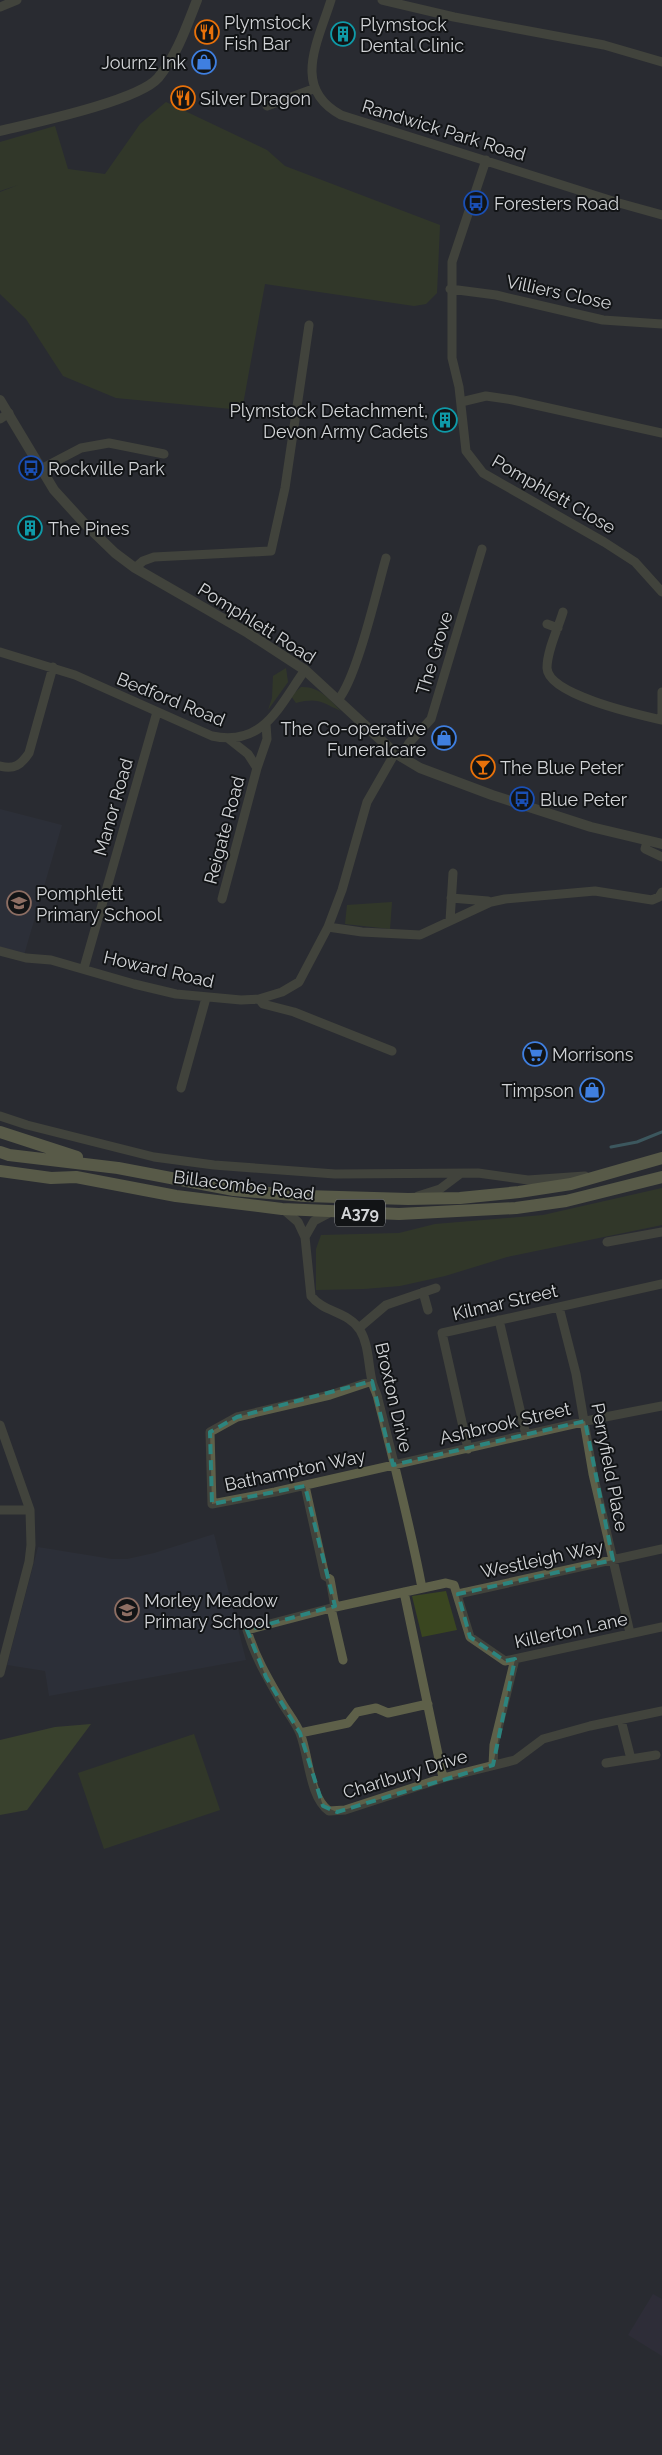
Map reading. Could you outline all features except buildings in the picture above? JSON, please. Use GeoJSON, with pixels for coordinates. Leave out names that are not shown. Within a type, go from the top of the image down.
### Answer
{"type":"FeatureCollection","features":[{"type":"Feature","properties":{"kind":"main road","name":"Billacombe Road"},"geometry":{"type":"LineString","coordinates":[[0,1132],[118,1168]]}},
{"type":"Feature","properties":{"kind":"main road","name":"Billacombe Road"},"geometry":{"type":"LineString","coordinates":[[0,1152],[8,1155],[118,1168],[234,1190],[314,1197],[408,1199],[460,1198],[571,1184],[597,1175],[662,1158]]}},
{"type":"Feature","properties":{"kind":"main road","name":"Billacombe Road"},"geometry":{"type":"LineString","coordinates":[[0,1171],[51,1178],[76,1178],[176,1196],[282,1209],[400,1214],[516,1208],[600,1195],[662,1177]]}},
{"type":"Feature","properties":{"kind":"street"},"geometry":{"type":"LineString","coordinates":[[0,7],[18,0]]}},
{"type":"Feature","properties":{"kind":"street"},"geometry":{"type":"LineString","coordinates":[[0,131],[117,100],[156,80],[178,49],[196,0]]}},
{"type":"Feature","properties":{"kind":"street"},"geometry":{"type":"LineString","coordinates":[[267,106],[313,89],[312,66],[331,0]]}},
{"type":"Feature","properties":{"kind":"street"},"geometry":{"type":"LineString","coordinates":[[382,0],[482,23],[604,45],[662,62]]}},
{"type":"Feature","properties":{"kind":"street","name":"Randwick Park Road"},"geometry":{"type":"LineString","coordinates":[[313,89],[326,107],[340,115],[662,215]]}},
{"type":"Feature","properties":{"kind":"street"},"geometry":{"type":"LineString","coordinates":[[486,160],[457,240],[452,262],[450,289],[452,358],[461,402],[486,396],[513,400],[662,433]]}},
{"type":"Feature","properties":{"kind":"street","name":"Villiers Close"},"geometry":{"type":"LineString","coordinates":[[450,289],[496,295],[604,320],[662,324]]}},
{"type":"Feature","properties":{"kind":"street"},"geometry":{"type":"LineString","coordinates":[[136,568],[143,561],[154,557],[271,552],[285,488],[308,325]]}},
{"type":"Feature","properties":{"kind":"street","name":"Pomphlett Road"},"geometry":{"type":"LineString","coordinates":[[0,400],[4,416],[42,468],[54,490],[115,553],[136,568],[248,633],[305,670],[398,755],[420,768],[492,795],[591,827],[647,842],[662,844]]}},
{"type":"Feature","properties":{"kind":"street","name":"Pomphlett Close"},"geometry":{"type":"LineString","coordinates":[[461,402],[466,451],[483,473],[604,542],[635,562],[662,592]]}},
{"type":"Feature","properties":{"kind":"street"},"geometry":{"type":"LineString","coordinates":[[42,468],[81,448],[109,443],[164,454]]}},
{"type":"Feature","properties":{"kind":"street","name":"The Grove"},"geometry":{"type":"LineString","coordinates":[[398,755],[431,718],[482,549]]}},
{"type":"Feature","properties":{"kind":"street"},"geometry":{"type":"LineString","coordinates":[[338,700],[344,692],[355,663],[386,558]]}},
{"type":"Feature","properties":{"kind":"street"},"geometry":{"type":"LineString","coordinates":[[563,612],[547,669],[552,678],[589,699],[620,711],[662,720]]}},
{"type":"Feature","properties":{"kind":"street"},"geometry":{"type":"LineString","coordinates":[[547,624],[558,628]]}},
{"type":"Feature","properties":{"kind":"street","name":"Bedford Road"},"geometry":{"type":"LineString","coordinates":[[0,652],[54,667],[212,736],[229,740],[242,738],[266,724],[305,670]]}},
{"type":"Feature","properties":{"kind":"street"},"geometry":{"type":"LineString","coordinates":[[0,766],[16,767],[29,753],[54,667]]}},
{"type":"Feature","properties":{"kind":"street"},"geometry":{"type":"LineString","coordinates":[[662,692],[662,715]]}},
{"type":"Feature","properties":{"kind":"street","name":"Manor Road"},"geometry":{"type":"LineString","coordinates":[[84,968],[157,712]]}},
{"type":"Feature","properties":{"kind":"street","name":"Reigate Road"},"geometry":{"type":"LineString","coordinates":[[222,899],[257,768],[267,739],[266,724]]}},
{"type":"Feature","properties":{"kind":"street","name":"Reigate Road"},"geometry":{"type":"LineString","coordinates":[[229,740],[248,754],[257,768]]}},
{"type":"Feature","properties":{"kind":"street","name":"Howard Road"},"geometry":{"type":"LineString","coordinates":[[0,951],[84,968],[134,984],[206,998],[259,999],[282,992],[299,982],[328,927],[342,890],[366,802],[398,755]]}},
{"type":"Feature","properties":{"kind":"street"},"geometry":{"type":"LineString","coordinates":[[647,842],[645,848],[662,857]]}},
{"type":"Feature","properties":{"kind":"street"},"geometry":{"type":"LineString","coordinates":[[450,921],[453,873]]}},
{"type":"Feature","properties":{"kind":"street"},"geometry":{"type":"LineString","coordinates":[[451,898],[491,902],[527,896],[595,891],[641,896],[652,900],[659,897],[662,892]]}},
{"type":"Feature","properties":{"kind":"street"},"geometry":{"type":"LineString","coordinates":[[328,927],[362,932],[420,935],[491,902]]}},
{"type":"Feature","properties":{"kind":"street"},"geometry":{"type":"LineString","coordinates":[[181,1088],[206,998]]}},
{"type":"Feature","properties":{"kind":"street"},"geometry":{"type":"LineString","coordinates":[[259,999],[263,1004],[294,1012],[392,1052]]}},
{"type":"Feature","properties":{"kind":"street","name":"Billacombe Road"},"geometry":{"type":"LineString","coordinates":[[0,1116],[27,1125],[154,1157],[214,1165],[335,1174],[478,1173],[528,1180],[597,1175]]}},
{"type":"Feature","properties":{"kind":"street","name":"Billacombe Road"},"geometry":{"type":"LineString","coordinates":[[408,1199],[440,1189],[460,1174]]}},
{"type":"Feature","properties":{"kind":"street","name":"Broxton Drive"},"geometry":{"type":"LineString","coordinates":[[282,1209],[298,1222],[305,1237],[311,1296],[329,1310],[344,1314],[359,1328],[370,1363],[389,1466],[412,1534],[422,1588]]}},
{"type":"Feature","properties":{"kind":"street"},"geometry":{"type":"LineString","coordinates":[[305,1237],[314,1221],[332,1212]]}},
{"type":"Feature","properties":{"kind":"street"},"geometry":{"type":"LineString","coordinates":[[608,1242],[662,1232]]}},
{"type":"Feature","properties":{"kind":"street","name":"Kilmar Street"},"geometry":{"type":"LineString","coordinates":[[468,1449],[442,1334],[662,1284]]}},
{"type":"Feature","properties":{"kind":"street"},"geometry":{"type":"LineString","coordinates":[[359,1328],[386,1306],[436,1288]]}},
{"type":"Feature","properties":{"kind":"street"},"geometry":{"type":"LineString","coordinates":[[424,1292],[428,1310]]}},
{"type":"Feature","properties":{"kind":"street","name":"Perryfield Place"},"geometry":{"type":"LineString","coordinates":[[559,1307],[585,1422],[593,1474],[630,1633]]}},
{"type":"Feature","properties":{"kind":"street"},"geometry":{"type":"LineString","coordinates":[[500,1320],[526,1435]]}},
{"type":"Feature","properties":{"kind":"street","name":"Bathampton Way"},"geometry":{"type":"LineString","coordinates":[[372,1381],[330,1395],[237,1417],[210,1432],[212,1504],[305,1486],[389,1466]]}},
{"type":"Feature","properties":{"kind":"street","name":"Ashbrook Street"},"geometry":{"type":"LineString","coordinates":[[389,1466],[662,1406]]}},
{"type":"Feature","properties":{"kind":"street"},"geometry":{"type":"LineString","coordinates":[[0,1425],[30,1510],[32,1545],[0,1673]]}},
{"type":"Feature","properties":{"kind":"street"},"geometry":{"type":"LineString","coordinates":[[305,1486],[325,1576],[330,1579],[342,1660]]}},
{"type":"Feature","properties":{"kind":"street"},"geometry":{"type":"LineString","coordinates":[[0,1510],[30,1510]]}},
{"type":"Feature","properties":{"kind":"street","name":"Westleigh Way"},"geometry":{"type":"LineString","coordinates":[[458,1594],[662,1549]]}},
{"type":"Feature","properties":{"kind":"street"},"geometry":{"type":"LineString","coordinates":[[333,1607],[446,1583],[454,1585],[458,1594]]}},
{"type":"Feature","properties":{"kind":"street"},"geometry":{"type":"LineString","coordinates":[[404,1592],[443,1778]]}},
{"type":"Feature","properties":{"kind":"street","name":"Killerton Lane"},"geometry":{"type":"LineString","coordinates":[[458,1594],[467,1633],[476,1642],[505,1660],[662,1627]]}},
{"type":"Feature","properties":{"kind":"street","name":"Charlbury Drive"},"geometry":{"type":"LineString","coordinates":[[333,1607],[247,1630],[254,1652],[266,1677],[300,1733],[317,1796],[322,1806],[329,1811],[345,1810],[493,1764],[494,1745],[514,1659]]}},
{"type":"Feature","properties":{"kind":"street"},"geometry":{"type":"LineString","coordinates":[[300,1733],[348,1723],[357,1712],[376,1708],[388,1713],[428,1704]]}},
{"type":"Feature","properties":{"kind":"street"},"geometry":{"type":"LineString","coordinates":[[493,1764],[515,1760],[543,1739],[662,1711]]}},
{"type":"Feature","properties":{"kind":"street"},"geometry":{"type":"LineString","coordinates":[[621,1720],[630,1759]]}},
{"type":"Feature","properties":{"kind":"street"},"geometry":{"type":"LineString","coordinates":[[606,1763],[656,1755]]}},
{"type":"Feature","properties":{"kind":"highlighted area"},"geometry":{"type":"Polygon","coordinates":[[[372,1381],[393,1465],[585,1421],[613,1560],[458,1594],[470,1637],[505,1661],[515,1659],[493,1765],[337,1812],[323,1806],[300,1733],[266,1677],[247,1630],[335,1606],[305,1486],[212,1504],[210,1432],[237,1417],[372,1381]]]}},
{"type":"Feature","properties":{"kind":"shaded area","name":"Pomphlett Primary School"},"geometry":{"type":"Polygon","coordinates":[[[0,809],[62,825],[24,955],[0,948],[0,809]]]}},
{"type":"Feature","properties":{"kind":"shaded area","name":"Morley Meadow Primary School"},"geometry":{"type":"Polygon","coordinates":[[[214,1534],[246,1660],[49,1696],[45,1671],[7,1665],[38,1547],[112,1559],[127,1559],[154,1553],[214,1534]]]}},
{"type":"Feature","properties":{"kind":"shaded area"},"geometry":{"type":"Polygon","coordinates":[[[653,2294],[662,2299],[662,2356],[628,2335],[653,2294]]]}},
{"type":"Feature","properties":{"kind":"green space"},"geometry":{"type":"Polygon","coordinates":[[[166,102],[267,150],[285,166],[440,225],[437,293],[426,304],[414,306],[265,284],[242,410],[116,398],[63,376],[26,319],[0,294],[0,192],[18,185],[0,191],[0,142],[55,126],[68,169],[105,174],[140,124],[166,102]]]}},
{"type":"Feature","properties":{"kind":"green space"},"geometry":{"type":"Polygon","coordinates":[[[286,668],[288,682],[268,710],[272,698],[273,676],[286,668]]]}},
{"type":"Feature","properties":{"kind":"green space"},"geometry":{"type":"Polygon","coordinates":[[[301,687],[318,691],[341,711],[315,701],[296,703],[291,696],[301,687]]]}},
{"type":"Feature","properties":{"kind":"green space"},"geometry":{"type":"Polygon","coordinates":[[[392,902],[390,929],[345,924],[347,905],[392,902]]]}},
{"type":"Feature","properties":{"kind":"green space"},"geometry":{"type":"Polygon","coordinates":[[[662,1188],[662,1225],[507,1257],[445,1276],[400,1286],[316,1290],[316,1249],[321,1235],[399,1233],[435,1224],[543,1215],[662,1188]]]}},
{"type":"Feature","properties":{"kind":"green space"},"geometry":{"type":"Polygon","coordinates":[[[446,1591],[457,1630],[422,1637],[412,1596],[446,1591]]]}},
{"type":"Feature","properties":{"kind":"green space"},"geometry":{"type":"Polygon","coordinates":[[[91,1724],[27,1810],[0,1815],[0,1740],[55,1727],[91,1724]]]}},
{"type":"Feature","properties":{"kind":"green space"},"geometry":{"type":"Polygon","coordinates":[[[194,1734],[220,1810],[104,1849],[78,1773],[194,1734]]]}},
{"type":"Feature","properties":{"kind":"waterway"},"geometry":{"type":"LineString","coordinates":[[611,1147],[637,1142],[662,1132]]}},
{"type":"Feature","properties":{"kind":"place","name":"Plymstock Fish Bar"},"geometry":{"type":"Point","coordinates":[207,32]}},
{"type":"Feature","properties":{"kind":"place","name":"Plymstock Dental Clinic"},"geometry":{"type":"Point","coordinates":[343,34]}},
{"type":"Feature","properties":{"kind":"place","name":"Journz Ink"},"geometry":{"type":"Point","coordinates":[204,62]}},
{"type":"Feature","properties":{"kind":"place","name":"Silver Dragon"},"geometry":{"type":"Point","coordinates":[183,98]}},
{"type":"Feature","properties":{"kind":"place","name":"Foresters Road"},"geometry":{"type":"Point","coordinates":[476,203]}},
{"type":"Feature","properties":{"kind":"place","name":"Plymstock Detachment, Devon Army Cadets"},"geometry":{"type":"Point","coordinates":[445,420]}},
{"type":"Feature","properties":{"kind":"place","name":"Rockville Park"},"geometry":{"type":"Point","coordinates":[31,468]}},
{"type":"Feature","properties":{"kind":"place","name":"The Pines"},"geometry":{"type":"Point","coordinates":[30,528]}},
{"type":"Feature","properties":{"kind":"place","name":"The Co-operative Funeralcare"},"geometry":{"type":"Point","coordinates":[444,738]}},
{"type":"Feature","properties":{"kind":"place","name":"The Blue Peter"},"geometry":{"type":"Point","coordinates":[483,767]}},
{"type":"Feature","properties":{"kind":"place","name":"Blue Peter"},"geometry":{"type":"Point","coordinates":[522,799]}},
{"type":"Feature","properties":{"kind":"place","name":"Pomphlett Primary School"},"geometry":{"type":"Point","coordinates":[19,903]}},
{"type":"Feature","properties":{"kind":"place","name":"Morrisons"},"geometry":{"type":"Point","coordinates":[535,1054]}},
{"type":"Feature","properties":{"kind":"place","name":"Timpson"},"geometry":{"type":"Point","coordinates":[592,1090]}},
{"type":"Feature","properties":{"kind":"place","name":"Morley Meadow Primary School"},"geometry":{"type":"Point","coordinates":[127,1610]}}]}
